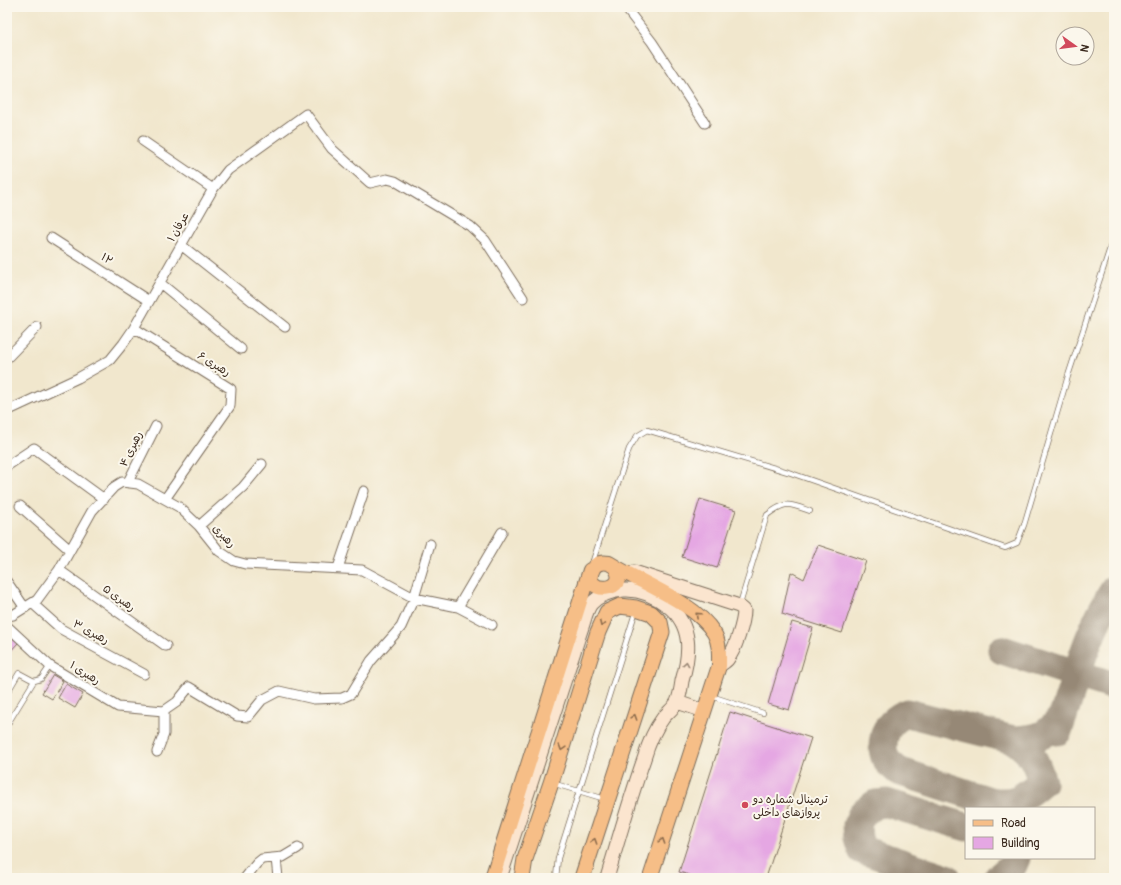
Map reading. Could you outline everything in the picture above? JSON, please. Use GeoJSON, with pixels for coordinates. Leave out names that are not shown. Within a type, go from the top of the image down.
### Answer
{"type":"FeatureCollection","features":[{"type":"Feature","properties":{"kind":"highway"},"geometry":{"type":"LineString","coordinates":[[522,878],[525,859],[551,783],[598,632],[607,612],[620,606],[636,608],[651,613],[660,622],[662,632],[582,878]]}},
{"type":"Feature","properties":{"kind":"main road"},"geometry":{"type":"LineString","coordinates":[[492,878],[591,570],[599,563],[609,563],[690,608],[704,621],[714,634],[720,650],[719,666],[650,878]]}},
{"type":"Feature","properties":{"kind":"main road"},"geometry":{"type":"LineString","coordinates":[[591,570],[592,581],[595,585],[600,588],[610,588],[617,580],[617,570],[614,566]]}},
{"type":"Feature","properties":{"kind":"main road"},"geometry":{"type":"LineString","coordinates":[[614,566],[740,606],[744,610],[744,618],[732,651],[726,660],[719,666]]}},
{"type":"Feature","properties":{"kind":"main road"},"geometry":{"type":"LineString","coordinates":[[500,878],[590,605],[600,596],[615,591],[629,590],[645,592],[659,599],[672,609],[680,619],[687,633],[688,651],[677,702],[663,718],[654,732],[644,758],[607,878]]}},
{"type":"Feature","properties":{"kind":"main road"},"geometry":{"type":"LineString","coordinates":[[677,702],[704,711]]}},
{"type":"Feature","properties":{"kind":"street"},"geometry":{"type":"LineString","coordinates":[[626,7],[652,42],[706,123]]}},
{"type":"Feature","properties":{"kind":"street","name":"عرفان ۱"},"geometry":{"type":"LineString","coordinates":[[7,411],[78,378],[110,360],[134,328],[213,189],[228,170],[306,114],[332,149],[370,183],[388,179],[395,181],[470,226],[485,240],[523,298]]}},
{"type":"Feature","properties":{"kind":"street"},"geometry":{"type":"LineString","coordinates":[[143,141],[213,189]]}},
{"type":"Feature","properties":{"kind":"street","name":"۱۲"},"geometry":{"type":"LineString","coordinates":[[51,238],[149,301]]}},
{"type":"Feature","properties":{"kind":"street"},"geometry":{"type":"LineString","coordinates":[[181,245],[284,327]]}},
{"type":"Feature","properties":{"kind":"street"},"geometry":{"type":"LineString","coordinates":[[160,283],[241,349]]}},
{"type":"Feature","properties":{"kind":"street"},"geometry":{"type":"LineString","coordinates":[[7,358],[37,327]]}},
{"type":"Feature","properties":{"kind":"street","name":"رهبری ۶"},"geometry":{"type":"LineString","coordinates":[[134,328],[231,389],[230,406],[165,500]]}},
{"type":"Feature","properties":{"kind":"street","name":"رهبری ۴"},"geometry":{"type":"LineString","coordinates":[[128,482],[156,426]]}},
{"type":"Feature","properties":{"kind":"street"},"geometry":{"type":"LineString","coordinates":[[7,466],[34,448],[104,499]]}},
{"type":"Feature","properties":{"kind":"street"},"geometry":{"type":"LineString","coordinates":[[199,526],[244,487],[262,464]]}},
{"type":"Feature","properties":{"kind":"street"},"geometry":{"type":"LineString","coordinates":[[7,616],[13,615],[37,600],[59,570],[92,511],[114,487],[122,482],[128,482]]}},
{"type":"Feature","properties":{"kind":"street","name":"رهبری"},"geometry":{"type":"LineString","coordinates":[[128,482],[138,484],[179,508],[199,526],[220,551],[234,562],[245,564],[362,570],[414,598],[458,607],[492,625]]}},
{"type":"Feature","properties":{"kind":"street"},"geometry":{"type":"LineString","coordinates":[[338,568],[364,492]]}},
{"type":"Feature","properties":{"kind":"street"},"geometry":{"type":"LineString","coordinates":[[20,506],[70,550]]}},
{"type":"Feature","properties":{"kind":"street"},"geometry":{"type":"LineString","coordinates":[[458,607],[502,532]]}},
{"type":"Feature","properties":{"kind":"street"},"geometry":{"type":"LineString","coordinates":[[157,752],[164,734],[164,711],[176,702],[189,687],[237,716],[248,717],[262,700],[279,692],[314,699],[342,698],[351,694],[371,660],[401,627],[414,598],[430,544]]}},
{"type":"Feature","properties":{"kind":"street","name":"رهبری ۵"},"geometry":{"type":"LineString","coordinates":[[59,570],[166,646]]}},
{"type":"Feature","properties":{"kind":"street","name":"رهبری ۳"},"geometry":{"type":"LineString","coordinates":[[7,582],[28,606],[61,629],[144,674]]}},
{"type":"Feature","properties":{"kind":"street","name":"رهبری ۱"},"geometry":{"type":"LineString","coordinates":[[7,626],[50,666],[118,708],[164,711]]}},
{"type":"Feature","properties":{"kind":"street"},"geometry":{"type":"LineString","coordinates":[[245,878],[262,859],[283,857],[298,848]]}},
{"type":"Feature","properties":{"kind":"street"},"geometry":{"type":"LineString","coordinates":[[276,858],[278,878]]}},
{"type":"Feature","properties":{"kind":"lane"},"geometry":{"type":"LineString","coordinates":[[591,570],[629,449],[637,436],[647,430],[788,472],[1005,548],[1017,543],[1024,525],[1068,376],[1114,236]]}},
{"type":"Feature","properties":{"kind":"lane"},"geometry":{"type":"LineString","coordinates":[[740,606],[767,515],[778,507],[790,504],[810,511]]}},
{"type":"Feature","properties":{"kind":"lane"},"geometry":{"type":"LineString","coordinates":[[556,878],[558,858],[636,608]]}},
{"type":"Feature","properties":{"kind":"lane"},"geometry":{"type":"LineString","coordinates":[[7,725],[34,681],[41,679],[50,666]]}},
{"type":"Feature","properties":{"kind":"lane"},"geometry":{"type":"LineString","coordinates":[[7,693],[19,673],[34,681]]}},
{"type":"Feature","properties":{"kind":"lane"},"geometry":{"type":"LineString","coordinates":[[709,696],[763,713]]}},
{"type":"Feature","properties":{"kind":"lane"},"geometry":{"type":"LineString","coordinates":[[551,783],[607,800]]}},
{"type":"Feature","properties":{"kind":"building"},"geometry":{"type":"Polygon","coordinates":[[[700,499],[736,510],[717,568],[682,557],[700,499]]]}},
{"type":"Feature","properties":{"kind":"building"},"geometry":{"type":"Polygon","coordinates":[[[818,545],[866,561],[842,633],[782,614],[791,572],[804,579],[818,545]]]}},
{"type":"Feature","properties":{"kind":"building"},"geometry":{"type":"Polygon","coordinates":[[[792,622],[813,628],[789,710],[768,704],[792,622]]]}},
{"type":"Feature","properties":{"kind":"building"},"geometry":{"type":"Polygon","coordinates":[[[7,633],[18,643],[7,655],[7,633]]]}},
{"type":"Feature","properties":{"kind":"building"},"geometry":{"type":"Polygon","coordinates":[[[53,675],[63,681],[52,699],[42,693],[53,675]]]}},
{"type":"Feature","properties":{"kind":"building"},"geometry":{"type":"Polygon","coordinates":[[[66,684],[83,694],[75,708],[58,698],[66,684]]]}},
{"type":"Feature","properties":{"kind":"building","name":"ترمینال شماره دو پروازهای داخلی"},"geometry":{"type":"Polygon","coordinates":[[[730,712],[811,738],[766,878],[699,878],[679,872],[730,712]]]}},
{"type":"Feature","properties":{"kind":"taxiway"},"geometry":{"type":"LineString","coordinates":[[1058,731],[1089,640],[1104,606],[1114,590]]}},
{"type":"Feature","properties":{"kind":"taxiway"},"geometry":{"type":"LineString","coordinates":[[1002,650],[1114,686]]}},
{"type":"Feature","properties":{"kind":"taxiway"},"geometry":{"type":"LineString","coordinates":[[1014,740],[1029,753],[1038,768],[1042,782],[1024,796],[1013,801],[1006,802],[990,801],[898,771],[887,761],[883,749],[884,736],[889,726],[896,719],[907,713],[1014,740],[1037,737],[1043,734],[1053,727],[1064,714]]}},
{"type":"Feature","properties":{"kind":"taxiway"},"geometry":{"type":"LineString","coordinates":[[947,878],[862,850],[858,838],[857,825],[862,814],[875,804],[887,803],[965,827]]}},
{"type":"Feature","properties":{"kind":"taxiway"},"geometry":{"type":"LineString","coordinates":[[998,878],[1013,865],[1016,859]]}},
{"type":"Feature","properties":{"kind":"place","name":"ترمینال شماره دو پروازهای داخلی"},"geometry":{"type":"Point","coordinates":[745,805]}}]}
